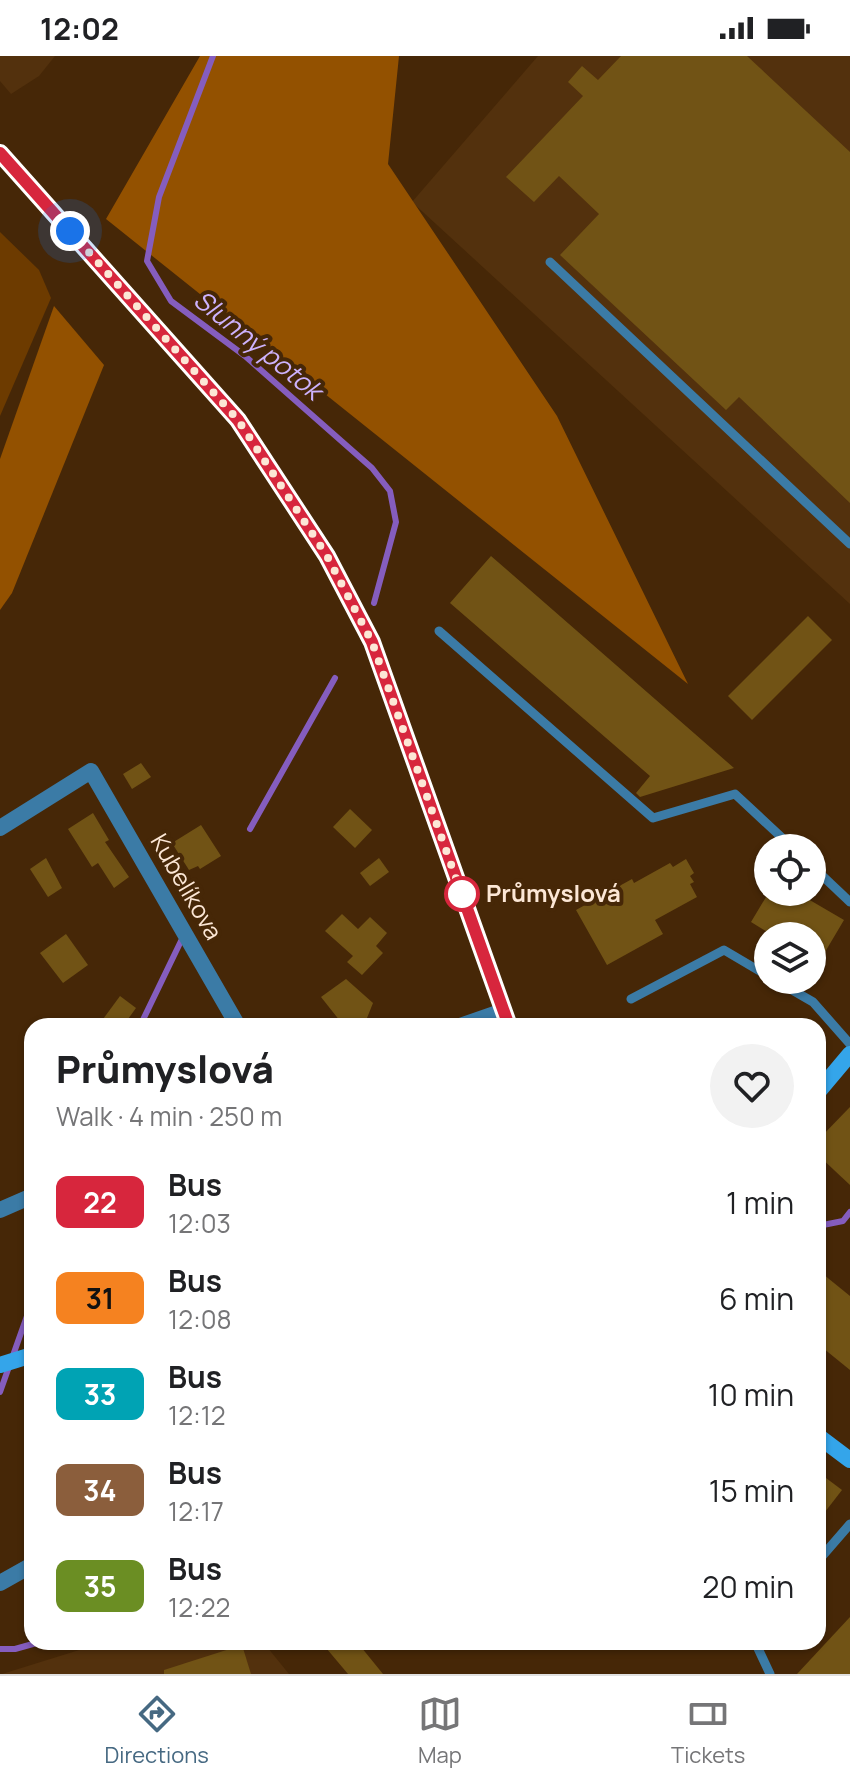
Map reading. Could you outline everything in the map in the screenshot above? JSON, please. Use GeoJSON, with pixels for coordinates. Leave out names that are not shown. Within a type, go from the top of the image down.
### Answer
{"type":"FeatureCollection","features":[{"type":"Feature","properties":{"kind":"street"},"geometry":{"type":"LineString","coordinates":[[0,153],[238,420],[327,556],[372,642],[506,1018]]}},
{"type":"Feature","properties":{"kind":"street","name":"Kubelíkova"},"geometry":{"type":"LineString","coordinates":[[0,828],[91,771],[233,1018]]}},
{"type":"Feature","properties":{"kind":"street"},"geometry":{"type":"LineString","coordinates":[[826,1082],[850,1054]]}},
{"type":"Feature","properties":{"kind":"street"},"geometry":{"type":"LineString","coordinates":[[0,1210],[24,1200]]}},
{"type":"Feature","properties":{"kind":"street"},"geometry":{"type":"LineString","coordinates":[[0,1365],[24,1358]]}},
{"type":"Feature","properties":{"kind":"street"},"geometry":{"type":"LineString","coordinates":[[826,1442],[850,1460]]}},
{"type":"Feature","properties":{"kind":"street"},"geometry":{"type":"LineString","coordinates":[[0,1583],[24,1570]]}},
{"type":"Feature","properties":{"kind":"lane"},"geometry":{"type":"LineString","coordinates":[[550,262],[850,544]]}},
{"type":"Feature","properties":{"kind":"lane"},"geometry":{"type":"LineString","coordinates":[[439,631],[653,818],[735,794],[778,834]]}},
{"type":"Feature","properties":{"kind":"lane"},"geometry":{"type":"LineString","coordinates":[[826,879],[850,902]]}},
{"type":"Feature","properties":{"kind":"lane"},"geometry":{"type":"LineString","coordinates":[[631,999],[724,950],[754,968]]}},
{"type":"Feature","properties":{"kind":"lane"},"geometry":{"type":"LineString","coordinates":[[799,994],[813,1002],[850,1044]]}},
{"type":"Feature","properties":{"kind":"lane"},"geometry":{"type":"LineString","coordinates":[[826,1552],[850,1524]]}},
{"type":"Feature","properties":{"kind":"lane"},"geometry":{"type":"LineString","coordinates":[[759,1650],[770,1674]]}},
{"type":"Feature","properties":{"kind":"shaded area"},"geometry":{"type":"Polygon","coordinates":[[[0,56],[55,56],[39,76],[11,94],[0,81],[0,56]]]}},
{"type":"Feature","properties":{"kind":"shaded area"},"geometry":{"type":"Polygon","coordinates":[[[200,56],[399,56],[388,164],[557,416],[688,684],[106,219],[200,56]]]}},
{"type":"Feature","properties":{"kind":"shaded area"},"geometry":{"type":"Polygon","coordinates":[[[538,56],[850,56],[850,604],[412,202],[538,56]]]}},
{"type":"Feature","properties":{"kind":"shaded area"},"geometry":{"type":"Polygon","coordinates":[[[0,232],[39,270],[51,298],[0,416],[0,232]]]}},
{"type":"Feature","properties":{"kind":"shaded area"},"geometry":{"type":"Polygon","coordinates":[[[54,306],[104,365],[12,593],[0,610],[0,459],[54,306]]]}},
{"type":"Feature","properties":{"kind":"shaded area"},"geometry":{"type":"Polygon","coordinates":[[[79,1650],[270,1650],[289,1674],[2,1674],[79,1650]]]}},
{"type":"Feature","properties":{"kind":"building"},"geometry":{"type":"Polygon","coordinates":[[[621,56],[747,56],[850,152],[850,503],[739,397],[726,410],[560,255],[599,214],[559,176],[534,202],[506,177],[583,96],[568,82],[582,66],[598,80],[621,56]]]}},
{"type":"Feature","properties":{"kind":"building"},"geometry":{"type":"Polygon","coordinates":[[[491,556],[734,768],[640,797],[636,793],[650,776],[450,603],[491,556]]]}},
{"type":"Feature","properties":{"kind":"building"},"geometry":{"type":"Polygon","coordinates":[[[808,616],[832,640],[752,720],[728,696],[808,616]]]}},
{"type":"Feature","properties":{"kind":"building"},"geometry":{"type":"Polygon","coordinates":[[[141,763],[151,777],[132,789],[123,774],[141,763]]]}},
{"type":"Feature","properties":{"kind":"building"},"geometry":{"type":"Polygon","coordinates":[[[350,809],[372,830],[355,848],[333,827],[350,809]]]}},
{"type":"Feature","properties":{"kind":"building"},"geometry":{"type":"Polygon","coordinates":[[[93,813],[109,840],[105,842],[129,877],[114,888],[98,863],[92,867],[68,829],[93,813]]]}},
{"type":"Feature","properties":{"kind":"building"},"geometry":{"type":"Polygon","coordinates":[[[201,825],[221,856],[200,869],[198,866],[189,870],[172,843],[201,825]]]}},
{"type":"Feature","properties":{"kind":"building"},"geometry":{"type":"Polygon","coordinates":[[[46,858],[62,888],[48,897],[30,869],[46,858]]]}},
{"type":"Feature","properties":{"kind":"building"},"geometry":{"type":"Polygon","coordinates":[[[379,858],[389,872],[370,886],[360,873],[379,858]]]}},
{"type":"Feature","properties":{"kind":"building"},"geometry":{"type":"Polygon","coordinates":[[[686,859],[694,873],[690,876],[694,882],[690,884],[697,897],[655,920],[663,934],[607,965],[576,910],[632,879],[634,883],[670,863],[673,867],[686,859]]]}},
{"type":"Feature","properties":{"kind":"building"},"geometry":{"type":"Polygon","coordinates":[[[761,906],[820,906],[844,920],[826,950],[826,922],[751,922],[761,906]]]}},
{"type":"Feature","properties":{"kind":"building"},"geometry":{"type":"Polygon","coordinates":[[[342,914],[358,929],[370,917],[387,933],[376,946],[383,953],[362,975],[347,962],[353,956],[325,931],[342,914]]]}},
{"type":"Feature","properties":{"kind":"building"},"geometry":{"type":"Polygon","coordinates":[[[66,934],[88,965],[63,983],[40,953],[66,934]]]}},
{"type":"Feature","properties":{"kind":"building"},"geometry":{"type":"Polygon","coordinates":[[[346,979],[373,1003],[367,1018],[338,1018],[321,997],[346,979]]]}},
{"type":"Feature","properties":{"kind":"building"},"geometry":{"type":"Polygon","coordinates":[[[120,996],[136,1008],[129,1018],[104,1018],[120,996]]]}},
{"type":"Feature","properties":{"kind":"building"},"geometry":{"type":"Polygon","coordinates":[[[850,1107],[850,1185],[826,1162],[826,1132],[850,1107]]]}},
{"type":"Feature","properties":{"kind":"building"},"geometry":{"type":"Polygon","coordinates":[[[826,1276],[850,1296],[850,1370],[826,1350],[826,1276]]]}},
{"type":"Feature","properties":{"kind":"building"},"geometry":{"type":"Polygon","coordinates":[[[826,1478],[842,1490],[826,1511],[826,1478]]]}},
{"type":"Feature","properties":{"kind":"building"},"geometry":{"type":"Polygon","coordinates":[[[850,1617],[850,1674],[797,1674],[819,1650],[826,1650],[826,1643],[850,1617]]]}},
{"type":"Feature","properties":{"kind":"building"},"geometry":{"type":"Polygon","coordinates":[[[226,1650],[244,1650],[251,1674],[164,1674],[164,1670],[226,1650]]]}},
{"type":"Feature","properties":{"kind":"building"},"geometry":{"type":"Polygon","coordinates":[[[328,1650],[364,1650],[383,1674],[348,1674],[328,1650]]]}},
{"type":"Feature","properties":{"kind":"waterway","name":"Slunný potok"},"geometry":{"type":"LineString","coordinates":[[213,56],[159,197],[147,261],[171,301],[245,356],[372,468],[390,491],[396,522],[374,603]]}},
{"type":"Feature","properties":{"kind":"waterway","name":"Slunný potok"},"geometry":{"type":"LineString","coordinates":[[250,829],[335,678]]}},
{"type":"Feature","properties":{"kind":"waterway","name":"Slunný potok"},"geometry":{"type":"LineString","coordinates":[[144,1018],[181,941]]}},
{"type":"Feature","properties":{"kind":"waterway"},"geometry":{"type":"LineString","coordinates":[[826,1224],[843,1221],[850,1212]]}},
{"type":"Feature","properties":{"kind":"waterway","name":"Slunný potok"},"geometry":{"type":"LineString","coordinates":[[0,1392],[24,1324]]}},
{"type":"Feature","properties":{"kind":"waterway"},"geometry":{"type":"LineString","coordinates":[[0,1649],[24,1646]]}},
{"type":"Feature","properties":{"kind":"bus line","name":"22"},"geometry":{"type":"LineString","coordinates":[[0,153],[238,420],[327,556],[372,642],[506,1018]]}},
{"type":"Feature","properties":{"kind":"place","name":"Průmyslová"},"geometry":{"type":"Point","coordinates":[462,894]}},
{"type":"Feature","properties":{"kind":"route"},"geometry":{"type":"LineString","coordinates":[[70,231],[238,420],[327,556],[372,642],[463,898],[462,894]]}}]}
